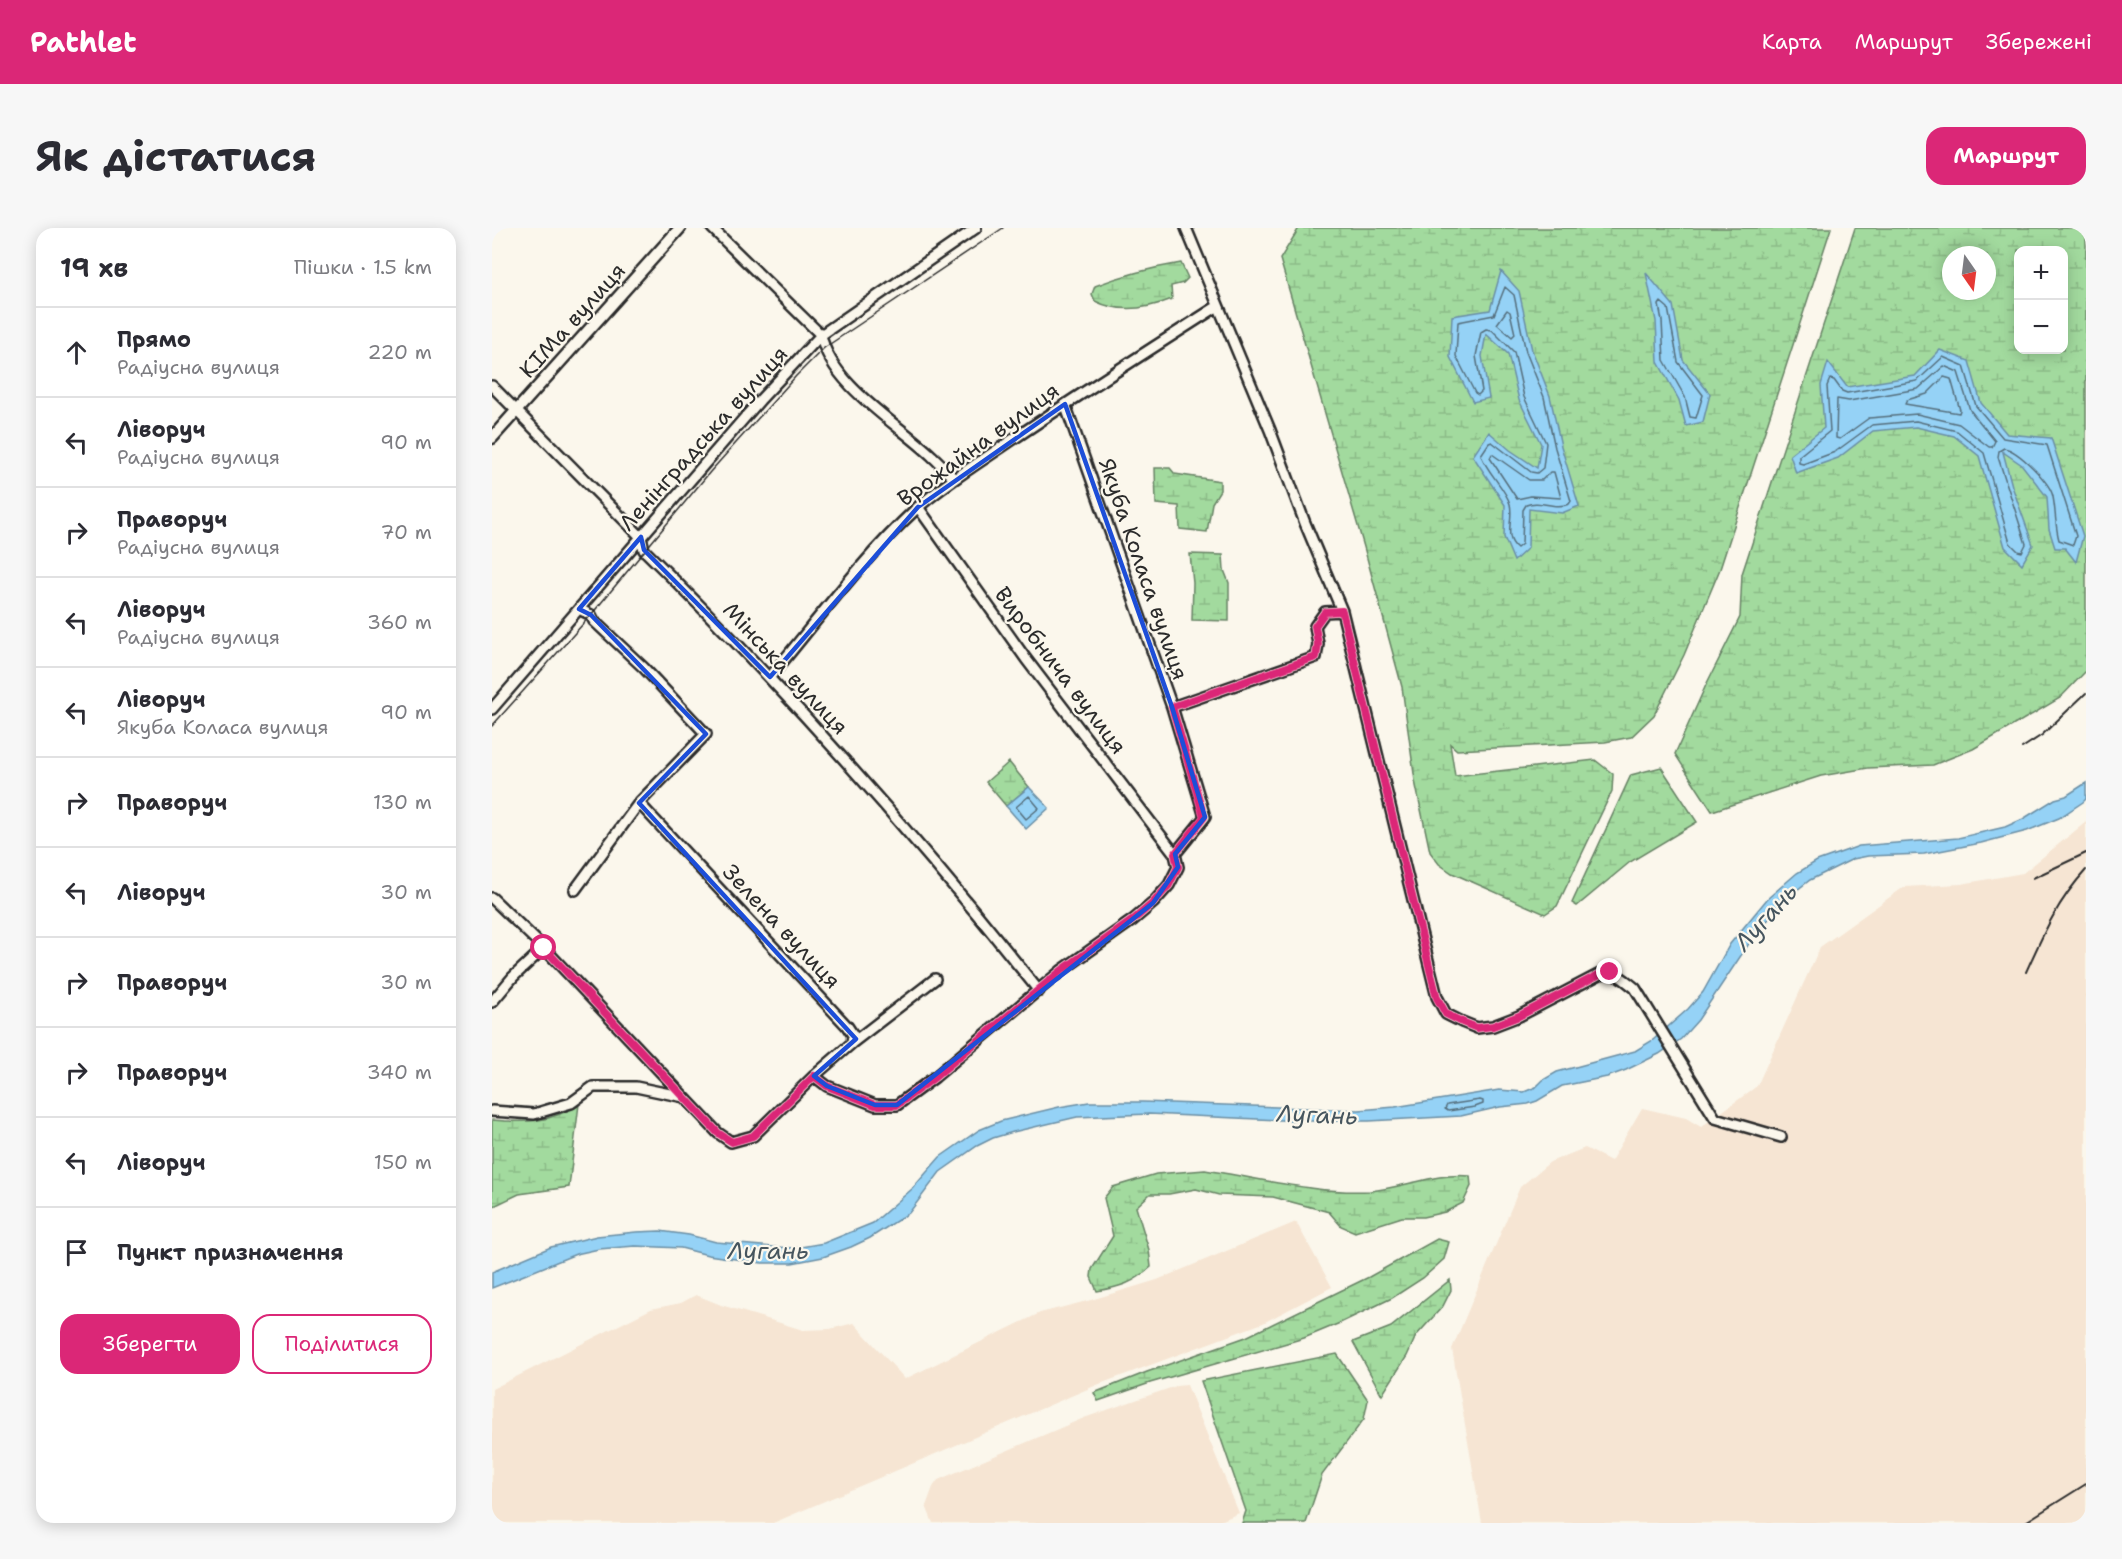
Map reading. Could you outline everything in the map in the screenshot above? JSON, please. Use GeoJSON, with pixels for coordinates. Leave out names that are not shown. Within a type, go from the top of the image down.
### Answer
{"type":"FeatureCollection","features":[{"type":"Feature","properties":{"kind":"street","name":"КІМа вулиця"},"geometry":{"type":"LineString","coordinates":[[492,438],[680,228]]}},
{"type":"Feature","properties":{"kind":"street"},"geometry":{"type":"LineString","coordinates":[[712,228],[821,335],[829,358],[849,383],[932,455],[954,479]]}},
{"type":"Feature","properties":{"kind":"street","name":"Ленінградська вулиця"},"geometry":{"type":"LineString","coordinates":[[492,709],[760,400],[821,335],[976,228]]}},
{"type":"Feature","properties":{"kind":"street"},"geometry":{"type":"LineString","coordinates":[[1186,228],[1342,611],[1437,998],[1446,1014],[1477,1028],[1493,1026],[1519,1016],[1600,974],[1610,972],[1635,988],[1715,1118],[1781,1137]]}},
{"type":"Feature","properties":{"kind":"street","name":"Врожайна вулиця"},"geometry":{"type":"LineString","coordinates":[[770,677],[844,587],[897,527],[918,507],[954,479],[1065,404],[1218,306]]}},
{"type":"Feature","properties":{"kind":"street","name":"Мінська вулиця"},"geometry":{"type":"LineString","coordinates":[[492,386],[641,537],[644,550],[770,677],[969,903],[1039,991]]}},
{"type":"Feature","properties":{"kind":"street","name":"Якуба Коласа вулиця"},"geometry":{"type":"LineString","coordinates":[[1065,404],[1172,707],[1204,817],[1175,854]]}},
{"type":"Feature","properties":{"kind":"street","name":"Виробнича вулиця"},"geometry":{"type":"LineString","coordinates":[[918,507],[1026,659],[1175,854]]}},
{"type":"Feature","properties":{"kind":"street"},"geometry":{"type":"LineString","coordinates":[[574,890],[639,803],[706,734],[644,668],[594,621],[591,615],[579,609]]}},
{"type":"Feature","properties":{"kind":"street"},"geometry":{"type":"LineString","coordinates":[[1172,707],[1316,657],[1318,644],[1315,626],[1325,612],[1342,611]]}},
{"type":"Feature","properties":{"kind":"street","name":"Зелена вулиця"},"geometry":{"type":"LineString","coordinates":[[639,803],[848,1026],[853,1035],[852,1043]]}},
{"type":"Feature","properties":{"kind":"street"},"geometry":{"type":"LineString","coordinates":[[814,1076],[827,1086],[875,1105],[897,1105],[935,1077],[1061,971],[1153,903],[1169,885],[1178,867],[1175,854]]}},
{"type":"Feature","properties":{"kind":"street"},"geometry":{"type":"LineString","coordinates":[[492,898],[544,948],[718,1133],[732,1142],[753,1136],[814,1076],[852,1043],[935,979]]}},
{"type":"Feature","properties":{"kind":"street"},"geometry":{"type":"LineString","coordinates":[[492,1002],[513,977],[544,948]]}},
{"type":"Feature","properties":{"kind":"street"},"geometry":{"type":"LineString","coordinates":[[492,1111],[534,1114],[570,1103],[593,1088],[636,1088],[684,1096]]}},
{"type":"Feature","properties":{"kind":"highlighted area"},"geometry":{"type":"Polygon","coordinates":[[[1065,404],[1172,707],[1205,817],[1175,854],[1178,867],[1153,903],[897,1105],[875,1105],[827,1086],[814,1076],[856,1039],[639,803],[706,734],[591,615],[579,609],[641,537],[644,550],[770,677],[918,507],[1065,404]]]}},
{"type":"Feature","properties":{"kind":"shaded area"},"geometry":{"type":"Polygon","coordinates":[[[2086,822],[2086,1523],[1482,1523],[1452,1349],[1520,1187],[1550,1162],[1585,1148],[1611,1161],[1642,1108],[1686,1118],[1701,1127],[1757,1086],[1820,947],[1904,887],[1961,884],[2023,873],[2086,822]]]}},
{"type":"Feature","properties":{"kind":"shaded area"},"geometry":{"type":"Polygon","coordinates":[[[1296,1222],[1332,1287],[1263,1323],[1097,1385],[773,1523],[492,1523],[492,1389],[651,1309],[681,1303],[696,1295],[803,1330],[830,1329],[854,1323],[905,1379],[1040,1313],[1157,1280],[1296,1222]]]}},
{"type":"Feature","properties":{"kind":"shaded area"},"geometry":{"type":"Polygon","coordinates":[[[1187,1385],[1239,1513],[1216,1523],[933,1523],[926,1506],[938,1480],[1084,1418],[1176,1386],[1187,1385]]]}},
{"type":"Feature","properties":{"kind":"green space"},"geometry":{"type":"Polygon","coordinates":[[[1299,228],[1831,228],[1720,569],[1684,655],[1654,715],[1631,737],[1605,742],[1457,750],[1450,744],[1455,776],[1595,760],[1613,774],[1612,791],[1557,906],[1545,914],[1452,873],[1439,864],[1430,852],[1415,781],[1402,687],[1364,547],[1280,259],[1299,228]]]}},
{"type":"Feature","properties":{"kind":"green space"},"geometry":{"type":"Polygon","coordinates":[[[1855,228],[2086,228],[2086,671],[2060,698],[1973,749],[1933,765],[1868,768],[1821,776],[1712,811],[1675,754],[1740,617],[1742,574],[1855,228]]]}},
{"type":"Feature","properties":{"kind":"green space"},"geometry":{"type":"Polygon","coordinates":[[[1181,263],[1188,278],[1183,283],[1171,286],[1172,299],[1143,307],[1123,308],[1095,301],[1092,294],[1095,286],[1106,282],[1137,272],[1181,263]]]}},
{"type":"Feature","properties":{"kind":"green space"},"geometry":{"type":"Polygon","coordinates":[[[1155,468],[1170,468],[1175,474],[1220,481],[1220,490],[1212,503],[1207,532],[1180,529],[1179,506],[1156,504],[1155,468]]]}},
{"type":"Feature","properties":{"kind":"green space"},"geometry":{"type":"Polygon","coordinates":[[[1190,554],[1223,555],[1224,570],[1229,583],[1229,621],[1192,620],[1193,583],[1190,554]]]}},
{"type":"Feature","properties":{"kind":"green space"},"geometry":{"type":"Polygon","coordinates":[[[1009,762],[1029,787],[1006,806],[986,782],[1009,762]]]}},
{"type":"Feature","properties":{"kind":"green space"},"geometry":{"type":"Polygon","coordinates":[[[1661,767],[1697,822],[1630,862],[1577,906],[1572,903],[1631,775],[1661,767]]]}},
{"type":"Feature","properties":{"kind":"green space"},"geometry":{"type":"Polygon","coordinates":[[[579,1104],[569,1187],[519,1194],[492,1207],[492,1120],[516,1121],[548,1118],[579,1104]]]}},
{"type":"Feature","properties":{"kind":"green space"},"geometry":{"type":"Polygon","coordinates":[[[1205,1170],[1329,1190],[1370,1191],[1457,1175],[1470,1176],[1471,1186],[1463,1203],[1445,1212],[1423,1217],[1402,1217],[1355,1232],[1341,1226],[1329,1212],[1273,1197],[1219,1195],[1196,1189],[1169,1194],[1150,1194],[1136,1207],[1149,1250],[1151,1267],[1126,1284],[1097,1291],[1091,1277],[1092,1269],[1113,1236],[1104,1198],[1113,1187],[1156,1174],[1205,1170]]]}},
{"type":"Feature","properties":{"kind":"green space"},"geometry":{"type":"Polygon","coordinates":[[[1437,1239],[1449,1242],[1444,1259],[1423,1278],[1392,1298],[1340,1323],[1304,1338],[1150,1383],[1098,1401],[1094,1393],[1246,1337],[1369,1277],[1437,1239]]]}},
{"type":"Feature","properties":{"kind":"green space"},"geometry":{"type":"Polygon","coordinates":[[[1450,1280],[1451,1290],[1443,1306],[1416,1336],[1407,1356],[1382,1395],[1353,1342],[1391,1327],[1450,1280]]]}},
{"type":"Feature","properties":{"kind":"green space"},"geometry":{"type":"Polygon","coordinates":[[[1337,1354],[1368,1400],[1364,1419],[1322,1475],[1306,1523],[1242,1523],[1246,1511],[1201,1381],[1337,1354]]]}},
{"type":"Feature","properties":{"kind":"water"},"geometry":{"type":"Polygon","coordinates":[[[1501,271],[1519,291],[1532,350],[1550,396],[1561,446],[1579,506],[1562,513],[1529,509],[1528,548],[1514,561],[1504,537],[1505,505],[1473,456],[1489,432],[1537,468],[1541,444],[1519,400],[1508,354],[1486,334],[1482,356],[1489,398],[1473,402],[1450,357],[1452,316],[1490,310],[1501,271]]]}},
{"type":"Feature","properties":{"kind":"water"},"geometry":{"type":"Polygon","coordinates":[[[1646,273],[1673,305],[1683,360],[1710,394],[1703,422],[1686,426],[1679,400],[1658,362],[1656,321],[1646,273]]]}},
{"type":"Feature","properties":{"kind":"water"},"geometry":{"type":"Polygon","coordinates":[[[1940,350],[1969,361],[1981,403],[2007,434],[2051,438],[2083,536],[2076,562],[2065,548],[2055,548],[2049,529],[2047,497],[2022,465],[2003,452],[2012,486],[2033,545],[2022,564],[2005,547],[1979,456],[1954,436],[1916,427],[1873,431],[1838,458],[1796,473],[1790,455],[1824,428],[1821,385],[1828,362],[1847,387],[1915,376],[1940,350]]]}},
{"type":"Feature","properties":{"kind":"water","name":"Лугань"},"geometry":{"type":"Polygon","coordinates":[[[2086,783],[2086,799],[2083,802],[2059,818],[2027,831],[1924,854],[1868,856],[1853,859],[1810,880],[1788,897],[1754,936],[1698,1020],[1681,1039],[1659,1054],[1626,1070],[1607,1077],[1562,1086],[1528,1104],[1500,1107],[1461,1116],[1369,1121],[1302,1121],[1149,1114],[1077,1117],[1013,1132],[977,1146],[940,1172],[909,1213],[870,1238],[823,1257],[792,1263],[762,1263],[708,1255],[681,1248],[635,1246],[599,1249],[576,1254],[492,1288],[492,1272],[551,1247],[597,1236],[660,1231],[716,1242],[773,1247],[795,1248],[824,1243],[873,1223],[912,1189],[940,1157],[979,1130],[1001,1121],[1059,1107],[1089,1102],[1143,1102],[1359,1110],[1395,1107],[1499,1090],[1524,1092],[1536,1087],[1557,1072],[1635,1051],[1653,1040],[1688,1009],[1703,992],[1730,944],[1767,899],[1797,873],[1817,861],[1859,846],[1958,838],[2005,827],[2023,819],[2055,799],[2066,796],[2086,783]]]}},
{"type":"Feature","properties":{"kind":"water"},"geometry":{"type":"Polygon","coordinates":[[[1029,787],[1049,808],[1026,829],[1006,806],[1029,787]]]}},
{"type":"Feature","properties":{"kind":"tram line"},"geometry":{"type":"LineString","coordinates":[[492,726],[591,615],[710,472],[824,348],[1003,228]]}},
{"type":"Feature","properties":{"kind":"railway"},"geometry":{"type":"LineString","coordinates":[[2022,748],[2042,735],[2086,693]]}},
{"type":"Feature","properties":{"kind":"railway"},"geometry":{"type":"LineString","coordinates":[[2033,878],[2086,853]]}},
{"type":"Feature","properties":{"kind":"railway"},"geometry":{"type":"LineString","coordinates":[[2026,972],[2059,906],[2086,870]]}},
{"type":"Feature","properties":{"kind":"railway"},"geometry":{"type":"LineString","coordinates":[[2024,1523],[2086,1484]]}},
{"type":"Feature","properties":{"kind":"route"},"geometry":{"type":"LineString","coordinates":[[544,948],[718,1133],[732,1142],[753,1136],[814,1076],[827,1086],[875,1105],[897,1105],[935,1077],[1061,971],[1133,920],[1169,885],[1178,867],[1175,854],[1204,817],[1172,707],[1316,657],[1318,644],[1315,626],[1325,612],[1342,611],[1437,998],[1446,1014],[1477,1028],[1493,1026],[1519,1016],[1600,974],[1610,972]]}}]}
